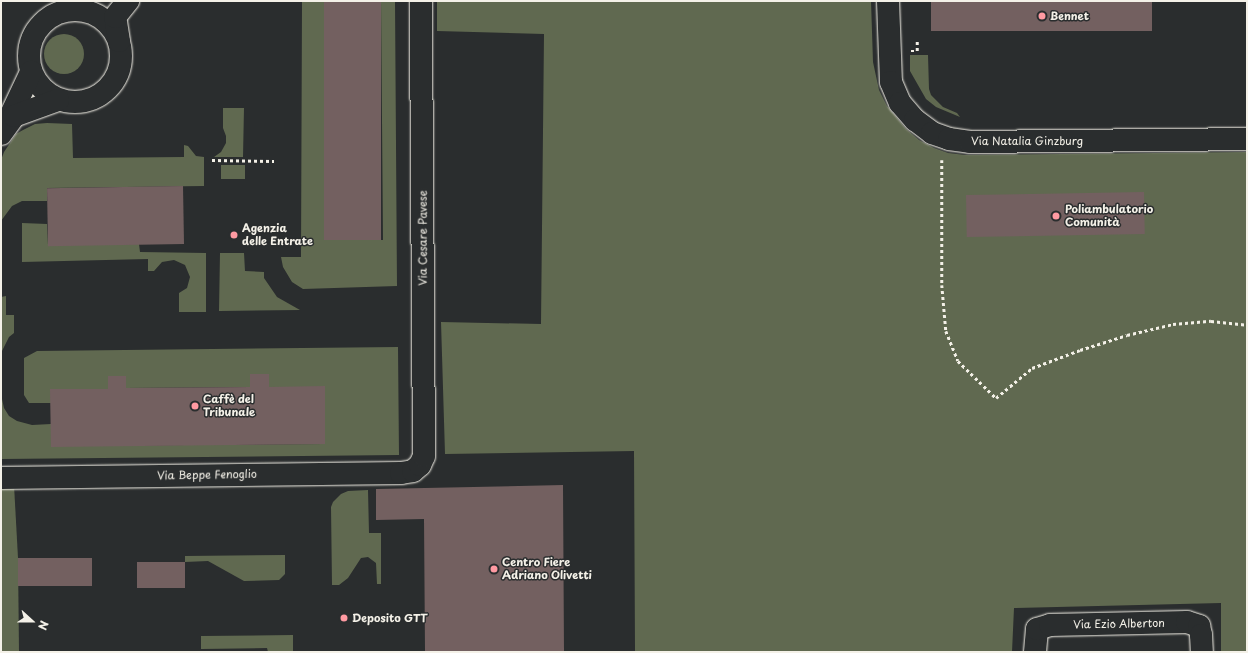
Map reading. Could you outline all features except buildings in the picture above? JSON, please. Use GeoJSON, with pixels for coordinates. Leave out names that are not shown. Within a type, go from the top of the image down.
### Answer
{"type":"FeatureCollection","features":[{"type":"Feature","properties":{"kind":"street"},"geometry":{"type":"LineString","coordinates":[[92,13],[112,1]]}},
{"type":"Feature","properties":{"kind":"street"},"geometry":{"type":"LineString","coordinates":[[2,133],[14,116],[58,100],[80,102],[91,100],[104,92],[113,82],[118,72],[121,54],[115,17],[128,1]]}},
{"type":"Feature","properties":{"kind":"street","name":"Via Cesare Pavese"},"geometry":{"type":"LineString","coordinates":[[413,471],[420,465],[424,456],[421,1]]}},
{"type":"Feature","properties":{"kind":"street","name":"Via Natalia Ginzburg"},"geometry":{"type":"LineString","coordinates":[[888,1],[891,82],[900,103],[915,120],[932,133],[949,139],[970,142],[1247,139]]}},
{"type":"Feature","properties":{"kind":"street"},"geometry":{"type":"LineString","coordinates":[[58,100],[41,89],[31,72],[28,56],[30,42],[35,31],[44,21],[54,14],[68,10],[81,10],[92,13],[111,27],[119,44]]}},
{"type":"Feature","properties":{"kind":"street"},"geometry":{"type":"LineString","coordinates":[[2,133],[31,72]]}},
{"type":"Feature","properties":{"kind":"street","name":"Via Beppe Fenoglio"},"geometry":{"type":"LineString","coordinates":[[1,478],[307,473],[401,474],[413,471]]}},
{"type":"Feature","properties":{"kind":"street","name":"Via Ezio Alberton"},"geometry":{"type":"LineString","coordinates":[[1034,652],[1037,629],[1050,626],[1187,622],[1199,626],[1202,652]]}},
{"type":"Feature","properties":{"kind":"path"},"geometry":{"type":"LineString","coordinates":[[949,139],[942,160],[942,285],[946,331],[958,361],[996,398],[1032,368],[1080,350],[1127,336],[1173,324],[1211,321],[1247,325]]}},
{"type":"Feature","properties":{"kind":"path"},"geometry":{"type":"LineString","coordinates":[[212,160],[274,161]]}},
{"type":"Feature","properties":{"kind":"green space"},"geometry":{"type":"Polygon","coordinates":[[[302,1],[324,1],[326,240],[383,240],[381,1],[395,1],[397,286],[303,289],[292,282],[283,267],[281,257],[301,257],[302,1]]]}},
{"type":"Feature","properties":{"kind":"green space"},"geometry":{"type":"Polygon","coordinates":[[[437,1],[871,1],[873,62],[879,90],[887,106],[906,129],[919,140],[934,148],[948,153],[965,155],[1247,152],[1247,652],[1221,652],[1221,603],[1014,608],[1012,652],[635,652],[634,451],[445,454],[441,322],[541,324],[544,34],[437,31],[437,1]]]}},
{"type":"Feature","properties":{"kind":"green space"},"geometry":{"type":"Polygon","coordinates":[[[64,34],[75,37],[81,43],[84,54],[81,65],[75,71],[64,74],[53,71],[47,65],[44,54],[47,43],[53,37],[64,34]]]}},
{"type":"Feature","properties":{"kind":"green space"},"geometry":{"type":"Polygon","coordinates":[[[910,55],[928,55],[929,89],[931,95],[943,107],[957,113],[960,117],[936,107],[926,99],[910,71],[910,55]]]}},
{"type":"Feature","properties":{"kind":"green space"},"geometry":{"type":"Polygon","coordinates":[[[223,108],[244,108],[243,157],[214,157],[221,152],[226,143],[226,136],[223,128],[223,108]]]}},
{"type":"Feature","properties":{"kind":"green space"},"geometry":{"type":"Polygon","coordinates":[[[35,124],[72,124],[73,158],[184,157],[184,145],[188,146],[196,156],[204,157],[204,186],[47,188],[47,201],[22,201],[12,206],[1,221],[1,160],[4,152],[16,134],[35,124]]]}},
{"type":"Feature","properties":{"kind":"green space"},"geometry":{"type":"Polygon","coordinates":[[[221,165],[245,165],[245,179],[221,179],[221,165]]]}},
{"type":"Feature","properties":{"kind":"green space"},"geometry":{"type":"Polygon","coordinates":[[[22,223],[47,224],[48,245],[139,244],[140,252],[206,253],[206,312],[179,312],[179,293],[187,288],[190,277],[185,265],[174,260],[162,262],[154,271],[148,271],[148,259],[22,262],[22,223]]]}},
{"type":"Feature","properties":{"kind":"green space"},"geometry":{"type":"Polygon","coordinates":[[[220,253],[244,253],[245,271],[264,272],[264,278],[277,297],[300,310],[219,311],[220,253]]]}},
{"type":"Feature","properties":{"kind":"green space"},"geometry":{"type":"Polygon","coordinates":[[[6,296],[6,315],[14,315],[14,333],[9,337],[2,351],[2,399],[4,408],[9,416],[17,421],[32,425],[51,424],[51,446],[325,444],[325,387],[269,387],[268,374],[250,374],[250,387],[126,388],[126,376],[108,376],[108,389],[51,389],[51,403],[29,403],[24,395],[24,358],[37,351],[398,347],[399,455],[1,459],[1,297],[6,296]]]}},
{"type":"Feature","properties":{"kind":"green space"},"geometry":{"type":"Polygon","coordinates":[[[14,485],[18,558],[19,652],[1,652],[1,489],[14,485]]]}},
{"type":"Feature","properties":{"kind":"green space"},"geometry":{"type":"Polygon","coordinates":[[[368,490],[369,533],[381,533],[381,584],[377,584],[376,563],[368,557],[361,558],[348,578],[339,585],[332,585],[331,507],[333,502],[341,494],[348,491],[368,490]]]}},
{"type":"Feature","properties":{"kind":"green space"},"geometry":{"type":"Polygon","coordinates":[[[285,555],[285,574],[279,580],[244,581],[208,561],[185,562],[185,556],[285,555]]]}},
{"type":"Feature","properties":{"kind":"green space"},"geometry":{"type":"Polygon","coordinates":[[[293,635],[293,652],[268,652],[267,648],[201,649],[201,636],[293,635]]]}},
{"type":"Feature","properties":{"kind":"place","name":"Bennet"},"geometry":{"type":"Point","coordinates":[1042,16]}},
{"type":"Feature","properties":{"kind":"place","name":"Poliambulatorio Comunità"},"geometry":{"type":"Point","coordinates":[1056,216]}},
{"type":"Feature","properties":{"kind":"place","name":"Agenzia delle Entrate"},"geometry":{"type":"Point","coordinates":[234,235]}},
{"type":"Feature","properties":{"kind":"place","name":"Caffè del Tribunale"},"geometry":{"type":"Point","coordinates":[195,406]}},
{"type":"Feature","properties":{"kind":"place","name":"Centro Fiere Adriano Olivetti"},"geometry":{"type":"Point","coordinates":[494,569]}},
{"type":"Feature","properties":{"kind":"place","name":"Deposito GTT"},"geometry":{"type":"Point","coordinates":[344,618]}}]}
